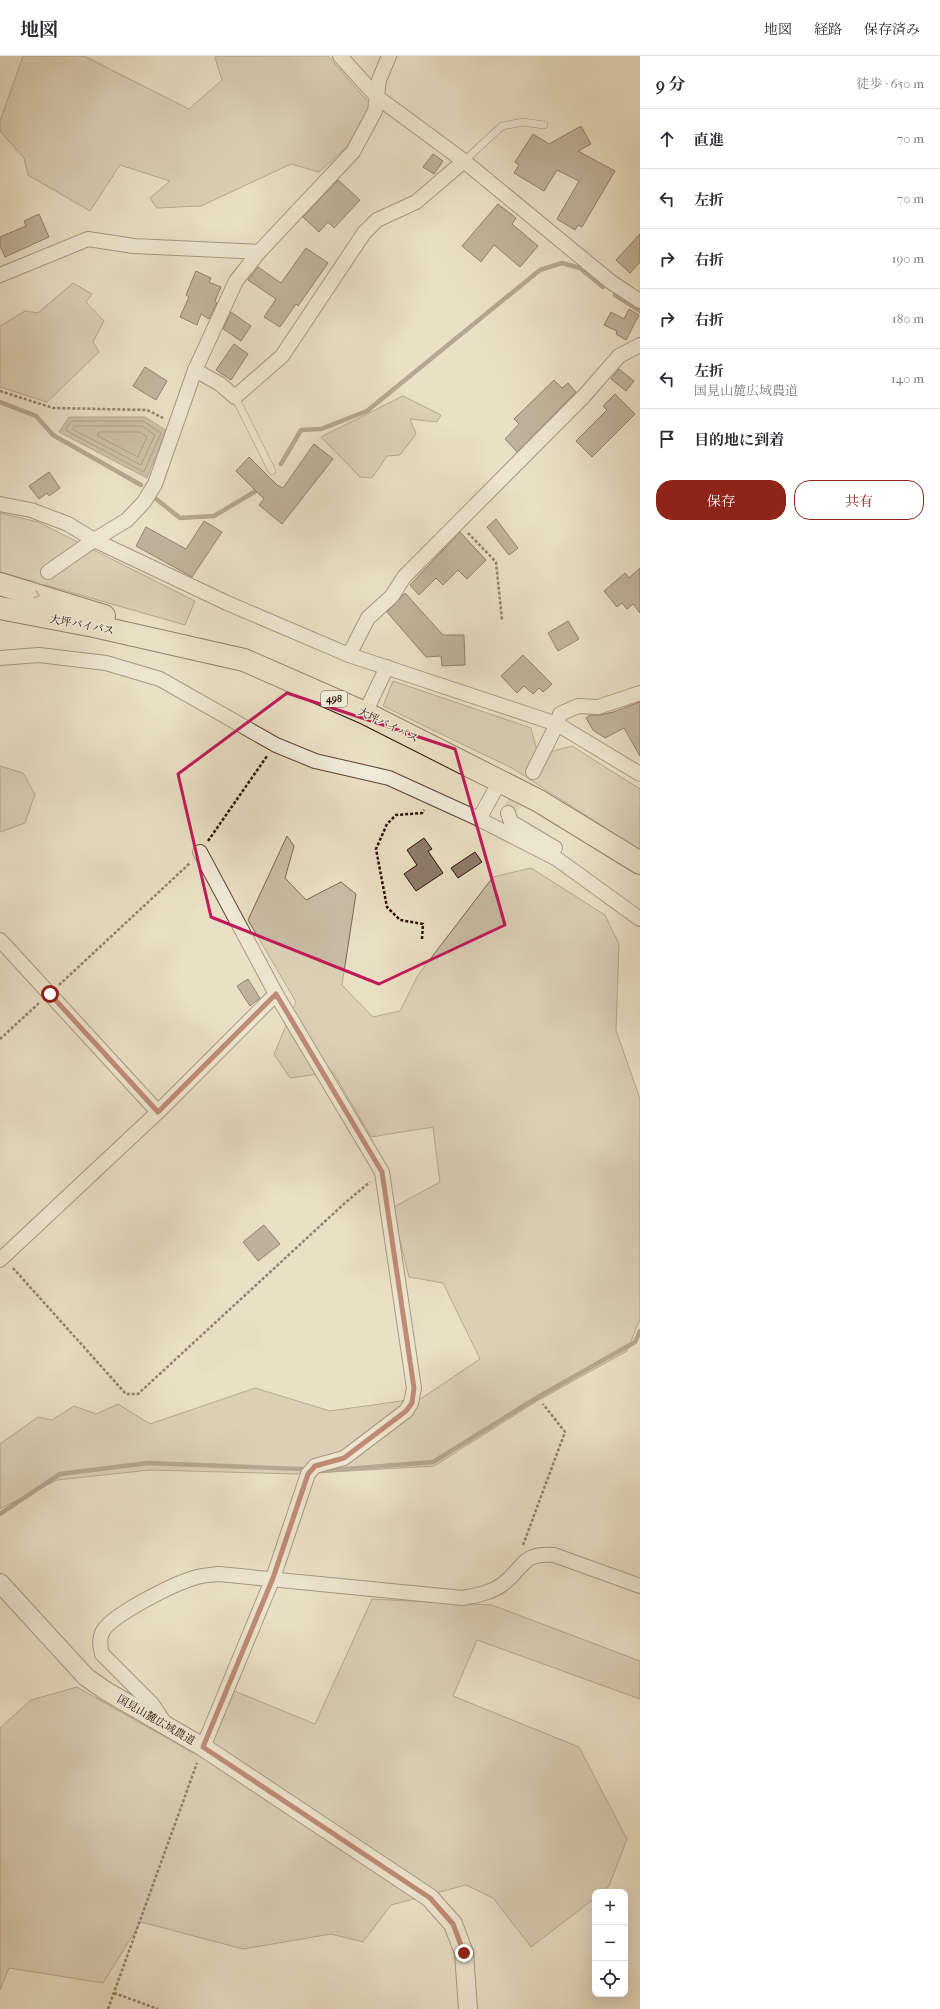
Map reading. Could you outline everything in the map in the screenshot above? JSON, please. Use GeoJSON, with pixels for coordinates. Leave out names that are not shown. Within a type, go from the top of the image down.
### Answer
{"type":"FeatureCollection","features":[{"type":"Feature","properties":{"kind":"highway"},"geometry":{"type":"LineString","coordinates":[[0,584],[244,660]]}},
{"type":"Feature","properties":{"kind":"highway","name":"大坪バイパス"},"geometry":{"type":"LineString","coordinates":[[0,608],[94,626],[244,660],[365,713],[500,781],[539,801],[640,863]]}},
{"type":"Feature","properties":{"kind":"street"},"geometry":{"type":"LineString","coordinates":[[340,56],[377,97],[464,161],[611,282],[640,301]]}},
{"type":"Feature","properties":{"kind":"street"},"geometry":{"type":"LineString","coordinates":[[48,572],[94,540],[127,520],[144,502],[155,484],[177,425],[195,370],[236,281],[259,252],[353,152],[375,111],[379,80],[389,56]]}},
{"type":"Feature","properties":{"kind":"street"},"geometry":{"type":"LineString","coordinates":[[195,370],[220,384],[235,397],[282,356],[364,233],[377,220],[416,202],[464,161]]}},
{"type":"Feature","properties":{"kind":"street"},"geometry":{"type":"LineString","coordinates":[[0,274],[88,239],[134,246],[259,252]]}},
{"type":"Feature","properties":{"kind":"street"},"geometry":{"type":"LineString","coordinates":[[349,655],[368,618],[392,596],[404,577],[584,396],[619,356],[637,345],[640,345]]}},
{"type":"Feature","properties":{"kind":"street"},"geometry":{"type":"LineString","coordinates":[[0,504],[31,510],[68,524],[94,540],[227,603],[349,655],[558,724],[640,774]]}},
{"type":"Feature","properties":{"kind":"street"},"geometry":{"type":"LineString","coordinates":[[0,658],[39,655],[106,663],[160,679],[276,745],[315,761],[389,778],[434,797],[479,819],[557,859],[640,919]]}},
{"type":"Feature","properties":{"kind":"street"},"geometry":{"type":"LineString","coordinates":[[365,713],[387,667]]}},
{"type":"Feature","properties":{"kind":"street"},"geometry":{"type":"LineString","coordinates":[[533,772],[558,724],[560,714],[578,706],[598,707],[640,693]]}},
{"type":"Feature","properties":{"kind":"street"},"geometry":{"type":"LineString","coordinates":[[479,819],[500,781]]}},
{"type":"Feature","properties":{"kind":"street"},"geometry":{"type":"LineString","coordinates":[[508,813],[510,822],[556,849],[557,859]]}},
{"type":"Feature","properties":{"kind":"street"},"geometry":{"type":"LineString","coordinates":[[200,852],[276,994],[382,1172],[414,1388],[412,1403],[406,1411],[344,1458],[315,1466],[308,1474],[273,1578],[203,1747]]}},
{"type":"Feature","properties":{"kind":"street"},"geometry":{"type":"LineString","coordinates":[[0,940],[158,1112]]}},
{"type":"Feature","properties":{"kind":"street"},"geometry":{"type":"LineString","coordinates":[[2,1258],[158,1112],[276,994]]}},
{"type":"Feature","properties":{"kind":"street"},"geometry":{"type":"LineString","coordinates":[[167,1727],[152,1704],[102,1654],[100,1644],[102,1632],[111,1621],[165,1588],[195,1577],[219,1574],[273,1578],[463,1598],[483,1594],[503,1584],[528,1559],[540,1554],[554,1555],[640,1586]]}},
{"type":"Feature","properties":{"kind":"street","name":"国見山麓広域農道"},"geometry":{"type":"LineString","coordinates":[[0,1583],[86,1677],[106,1691],[203,1747],[430,1898],[453,1924],[464,1953],[468,2009]]}},
{"type":"Feature","properties":{"kind":"lane"},"geometry":{"type":"LineString","coordinates":[[464,161],[502,126],[524,122],[544,125]]}},
{"type":"Feature","properties":{"kind":"lane"},"geometry":{"type":"LineString","coordinates":[[235,397],[272,471]]}},
{"type":"Feature","properties":{"kind":"path"},"geometry":{"type":"LineString","coordinates":[[0,390],[54,408],[147,410],[177,425]]}},
{"type":"Feature","properties":{"kind":"path"},"geometry":{"type":"LineString","coordinates":[[458,523],[496,562],[502,620]]}},
{"type":"Feature","properties":{"kind":"path"},"geometry":{"type":"LineString","coordinates":[[0,1039],[188,865],[200,852],[231,811],[276,745]]}},
{"type":"Feature","properties":{"kind":"path"},"geometry":{"type":"LineString","coordinates":[[422,939],[423,924],[400,920],[387,907],[376,849],[387,824],[396,815],[422,813],[434,797]]}},
{"type":"Feature","properties":{"kind":"path"},"geometry":{"type":"LineString","coordinates":[[2,1258],[126,1394],[138,1394],[346,1202],[382,1172]]}},
{"type":"Feature","properties":{"kind":"path"},"geometry":{"type":"LineString","coordinates":[[528,1559],[523,1544],[565,1432],[543,1404]]}},
{"type":"Feature","properties":{"kind":"path"},"geometry":{"type":"LineString","coordinates":[[108,2009],[203,1747]]}},
{"type":"Feature","properties":{"kind":"path"},"geometry":{"type":"LineString","coordinates":[[114,1993],[158,2009]]}},
{"type":"Feature","properties":{"kind":"highlighted area"},"geometry":{"type":"Polygon","coordinates":[[[287,693],[455,749],[505,925],[379,984],[211,917],[178,774],[287,693]]]}},
{"type":"Feature","properties":{"kind":"shaded area"},"geometry":{"type":"Polygon","coordinates":[[[23,56],[84,56],[189,109],[222,80],[215,58],[216,56],[328,56],[370,104],[352,142],[319,172],[291,164],[201,206],[157,208],[150,198],[170,181],[120,165],[90,211],[28,175],[24,158],[0,131],[0,121],[23,56]]]}},
{"type":"Feature","properties":{"kind":"shaded area"},"geometry":{"type":"Polygon","coordinates":[[[73,283],[92,294],[86,302],[104,321],[93,342],[99,352],[47,402],[0,387],[0,326],[25,311],[38,313],[73,283]]]}},
{"type":"Feature","properties":{"kind":"shaded area"},"geometry":{"type":"Polygon","coordinates":[[[403,396],[441,415],[437,422],[410,419],[416,434],[400,455],[387,456],[372,478],[360,477],[321,437],[403,396]]]}},
{"type":"Feature","properties":{"kind":"shaded area"},"geometry":{"type":"Polygon","coordinates":[[[0,513],[38,522],[195,601],[185,625],[0,572],[0,513]]]}},
{"type":"Feature","properties":{"kind":"shaded area"},"geometry":{"type":"Polygon","coordinates":[[[393,681],[531,728],[538,755],[572,746],[640,789],[640,850],[512,768],[383,706],[393,681]]]}},
{"type":"Feature","properties":{"kind":"shaded area"},"geometry":{"type":"Polygon","coordinates":[[[0,766],[23,773],[35,794],[25,823],[0,832],[0,766]]]}},
{"type":"Feature","properties":{"kind":"shaded area"},"geometry":{"type":"Polygon","coordinates":[[[287,836],[294,846],[285,878],[306,900],[341,882],[356,894],[342,985],[373,1017],[400,1011],[418,975],[493,877],[531,868],[605,915],[619,944],[616,1030],[640,1099],[640,1319],[627,1351],[537,1401],[434,1466],[297,1474],[150,1470],[57,1480],[0,1509],[0,1444],[38,1417],[52,1420],[74,1406],[96,1414],[118,1404],[150,1424],[255,1388],[330,1411],[422,1398],[480,1359],[443,1283],[409,1277],[392,1208],[440,1182],[433,1127],[371,1137],[333,1072],[290,1078],[274,1054],[296,1002],[248,920],[287,836]]]}},
{"type":"Feature","properties":{"kind":"shaded area"},"geometry":{"type":"Polygon","coordinates":[[[372,1599],[492,1605],[640,1661],[640,1699],[477,1640],[453,1696],[579,1747],[627,1839],[609,1886],[606,1889],[592,1889],[592,1900],[531,1947],[493,1898],[466,1885],[391,1905],[363,1942],[331,1934],[243,1949],[141,1922],[103,1983],[9,1968],[0,1990],[0,1728],[31,1700],[77,1687],[193,1753],[227,1688],[315,1724],[372,1599]]]}},
{"type":"Feature","properties":{"kind":"water"},"geometry":{"type":"Polygon","coordinates":[[[69,417],[145,417],[166,430],[147,478],[59,432],[69,417]]]}},
{"type":"Feature","properties":{"kind":"building"},"geometry":{"type":"Polygon","coordinates":[[[581,126],[591,144],[578,151],[615,171],[582,227],[578,225],[575,230],[557,219],[579,181],[557,170],[544,191],[514,173],[519,165],[515,162],[533,134],[549,144],[581,126]]]}},
{"type":"Feature","properties":{"kind":"building"},"geometry":{"type":"Polygon","coordinates":[[[433,154],[443,161],[434,174],[423,167],[433,154]]]}},
{"type":"Feature","properties":{"kind":"building"},"geometry":{"type":"Polygon","coordinates":[[[338,180],[360,200],[334,228],[328,222],[319,232],[303,217],[338,180]]]}},
{"type":"Feature","properties":{"kind":"building"},"geometry":{"type":"Polygon","coordinates":[[[498,204],[516,218],[512,224],[538,246],[520,267],[494,245],[481,262],[462,246],[498,204]]]}},
{"type":"Feature","properties":{"kind":"building"},"geometry":{"type":"Polygon","coordinates":[[[39,214],[49,237],[5,257],[0,246],[0,237],[26,226],[24,221],[39,214]]]}},
{"type":"Feature","properties":{"kind":"building"},"geometry":{"type":"Polygon","coordinates":[[[640,234],[640,262],[630,273],[616,260],[640,234]]]}},
{"type":"Feature","properties":{"kind":"building"},"geometry":{"type":"Polygon","coordinates":[[[306,248],[328,263],[298,306],[296,304],[280,327],[264,317],[276,299],[248,280],[258,267],[281,283],[306,248]]]}},
{"type":"Feature","properties":{"kind":"building"},"geometry":{"type":"Polygon","coordinates":[[[196,271],[211,278],[209,282],[221,287],[215,301],[217,303],[209,319],[201,314],[197,325],[180,317],[189,297],[186,295],[196,271]]]}},
{"type":"Feature","properties":{"kind":"building"},"geometry":{"type":"Polygon","coordinates":[[[629,309],[639,315],[626,340],[616,334],[617,331],[604,325],[611,312],[624,319],[629,309]]]}},
{"type":"Feature","properties":{"kind":"building"},"geometry":{"type":"Polygon","coordinates":[[[231,312],[251,326],[241,341],[223,329],[231,312]]]}},
{"type":"Feature","properties":{"kind":"building"},"geometry":{"type":"Polygon","coordinates":[[[234,344],[248,354],[231,380],[216,370],[234,344]]]}},
{"type":"Feature","properties":{"kind":"building"},"geometry":{"type":"Polygon","coordinates":[[[145,367],[167,381],[156,400],[133,386],[145,367]]]}},
{"type":"Feature","properties":{"kind":"building"},"geometry":{"type":"Polygon","coordinates":[[[619,369],[634,381],[626,391],[611,379],[619,369]]]}},
{"type":"Feature","properties":{"kind":"building"},"geometry":{"type":"Polygon","coordinates":[[[554,380],[562,388],[568,383],[576,392],[517,452],[505,439],[519,424],[514,419],[554,380]]]}},
{"type":"Feature","properties":{"kind":"building"},"geometry":{"type":"Polygon","coordinates":[[[615,394],[635,414],[592,457],[576,441],[607,410],[603,406],[615,394]]]}},
{"type":"Feature","properties":{"kind":"building"},"geometry":{"type":"Polygon","coordinates":[[[314,444],[333,459],[282,524],[259,505],[264,499],[236,471],[249,457],[277,485],[283,488],[314,444]]]}},
{"type":"Feature","properties":{"kind":"building"},"geometry":{"type":"Polygon","coordinates":[[[49,472],[60,488],[49,496],[47,493],[39,499],[29,486],[49,472]]]}},
{"type":"Feature","properties":{"kind":"building"},"geometry":{"type":"Polygon","coordinates":[[[496,519],[518,548],[509,555],[487,527],[496,519]]]}},
{"type":"Feature","properties":{"kind":"building"},"geometry":{"type":"Polygon","coordinates":[[[204,521],[222,532],[192,577],[136,546],[146,527],[186,549],[204,521]]]}},
{"type":"Feature","properties":{"kind":"building"},"geometry":{"type":"Polygon","coordinates":[[[460,532],[486,560],[467,579],[458,570],[443,585],[436,578],[419,595],[410,585],[460,532]]]}},
{"type":"Feature","properties":{"kind":"building"},"geometry":{"type":"Polygon","coordinates":[[[640,568],[640,613],[633,604],[627,609],[622,603],[617,607],[604,591],[625,573],[629,578],[640,568]]]}},
{"type":"Feature","properties":{"kind":"building"},"geometry":{"type":"Polygon","coordinates":[[[405,593],[443,635],[464,635],[465,665],[442,666],[441,656],[426,657],[387,612],[405,593]]]}},
{"type":"Feature","properties":{"kind":"building"},"geometry":{"type":"Polygon","coordinates":[[[568,621],[579,639],[558,651],[548,633],[568,621]]]}},
{"type":"Feature","properties":{"kind":"building"},"geometry":{"type":"Polygon","coordinates":[[[523,655],[552,684],[543,692],[539,688],[533,694],[524,686],[517,693],[501,676],[523,655]]]}},
{"type":"Feature","properties":{"kind":"building"},"geometry":{"type":"Polygon","coordinates":[[[640,702],[640,756],[624,728],[605,738],[593,730],[586,718],[590,715],[600,715],[613,712],[640,702]]]}},
{"type":"Feature","properties":{"kind":"building"},"geometry":{"type":"Polygon","coordinates":[[[424,838],[432,849],[428,851],[443,873],[416,891],[404,874],[417,865],[407,850],[424,838]]]}},
{"type":"Feature","properties":{"kind":"building"},"geometry":{"type":"Polygon","coordinates":[[[475,852],[482,862],[458,878],[451,868],[475,852]]]}},
{"type":"Feature","properties":{"kind":"building"},"geometry":{"type":"Polygon","coordinates":[[[248,979],[260,998],[250,1006],[237,986],[248,979]]]}},
{"type":"Feature","properties":{"kind":"building"},"geometry":{"type":"Polygon","coordinates":[[[264,1225],[280,1244],[258,1261],[243,1242],[264,1225]]]}},
{"type":"Feature","properties":{"kind":"waterway"},"geometry":{"type":"LineString","coordinates":[[281,464],[301,430],[321,429],[367,411],[540,270],[562,263],[580,268],[603,287]]}},
{"type":"Feature","properties":{"kind":"waterway"},"geometry":{"type":"LineString","coordinates":[[615,295],[640,311]]}},
{"type":"Feature","properties":{"kind":"waterway"},"geometry":{"type":"LineString","coordinates":[[0,402],[36,416],[53,435],[141,485]]}},
{"type":"Feature","properties":{"kind":"waterway"},"geometry":{"type":"LineString","coordinates":[[155,498],[180,518],[214,516],[261,488]]}},
{"type":"Feature","properties":{"kind":"waterway"},"geometry":{"type":"LineString","coordinates":[[321,1471],[433,1462],[538,1397],[635,1342],[640,1331]]}},
{"type":"Feature","properties":{"kind":"waterway"},"geometry":{"type":"LineString","coordinates":[[0,1514],[60,1474],[148,1463],[302,1469]]}},
{"type":"Feature","properties":{"kind":"tunnel"},"geometry":{"type":"LineString","coordinates":[[19,595],[48,572]]}},
{"type":"Feature","properties":{"kind":"tunnel"},"geometry":{"type":"LineString","coordinates":[[508,813],[533,772]]}},
{"type":"Feature","properties":{"kind":"route"},"geometry":{"type":"LineString","coordinates":[[50,994],[158,1112],[276,994],[382,1172],[414,1388],[412,1403],[406,1411],[344,1458],[315,1466],[308,1474],[273,1578],[203,1747],[400,1876],[430,1898],[453,1924],[464,1953]]}}]}
